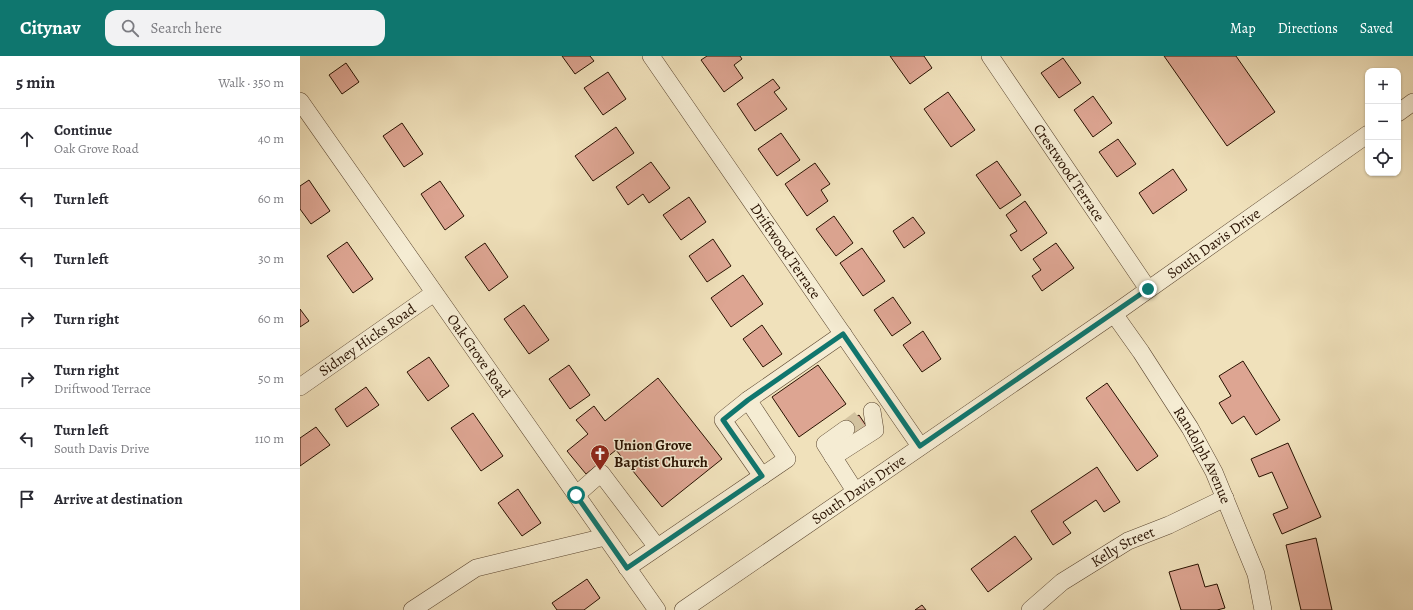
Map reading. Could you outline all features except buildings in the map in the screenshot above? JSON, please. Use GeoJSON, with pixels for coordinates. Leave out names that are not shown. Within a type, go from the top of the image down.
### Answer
{"type":"FeatureCollection","features":[{"type":"Feature","properties":{"kind":"street","name":"Driftwood Terrace"},"geometry":{"type":"LineString","coordinates":[[651,56],[920,446]]}},
{"type":"Feature","properties":{"kind":"street","name":"Crestwood Terrace"},"geometry":{"type":"LineString","coordinates":[[990,56],[1148,289]]}},
{"type":"Feature","properties":{"kind":"street","name":"Oak Grove Road"},"geometry":{"type":"LineString","coordinates":[[300,101],[656,610]]}},
{"type":"Feature","properties":{"kind":"street"},"geometry":{"type":"LineString","coordinates":[[1401,111],[1413,102]]}},
{"type":"Feature","properties":{"kind":"street","name":"South Davis Drive"},"geometry":{"type":"LineString","coordinates":[[683,610],[1114,314],[1365,136]]}},
{"type":"Feature","properties":{"kind":"street","name":"Sidney Hicks Road"},"geometry":{"type":"LineString","coordinates":[[300,387],[434,293]]}},
{"type":"Feature","properties":{"kind":"street","name":"Randolph Avenue"},"geometry":{"type":"LineString","coordinates":[[1114,314],[1141,352],[1190,428],[1214,472],[1256,574],[1263,610]]}},
{"type":"Feature","properties":{"kind":"street"},"geometry":{"type":"LineString","coordinates":[[762,476],[723,420],[748,400],[843,334]]}},
{"type":"Feature","properties":{"kind":"street"},"geometry":{"type":"LineString","coordinates":[[627,568],[787,459],[748,400]]}},
{"type":"Feature","properties":{"kind":"street"},"geometry":{"type":"LineString","coordinates":[[833,457],[876,430],[867,415],[888,400]]}},
{"type":"Feature","properties":{"kind":"street"},"geometry":{"type":"LineString","coordinates":[[846,429],[825,444],[855,491]]}},
{"type":"Feature","properties":{"kind":"street"},"geometry":{"type":"LineString","coordinates":[[576,495],[601,473],[658,547]]}},
{"type":"Feature","properties":{"kind":"street","name":"Kelly Street"},"geometry":{"type":"LineString","coordinates":[[1030,610],[1062,582],[1128,541],[1225,498]]}},
{"type":"Feature","properties":{"kind":"street"},"geometry":{"type":"LineString","coordinates":[[412,610],[476,568],[605,537]]}},
{"type":"Feature","properties":{"kind":"tunnel"},"geometry":{"type":"LineString","coordinates":[[846,429],[861,418]]}},
{"type":"Feature","properties":{"kind":"place","name":"Union Grove Baptist Church"},"geometry":{"type":"Point","coordinates":[600,471]}},
{"type":"Feature","properties":{"kind":"route"},"geometry":{"type":"LineString","coordinates":[[576,495],[627,568],[762,476],[723,420],[748,400],[843,334],[920,446],[1114,314],[1148,289]]}}]}
